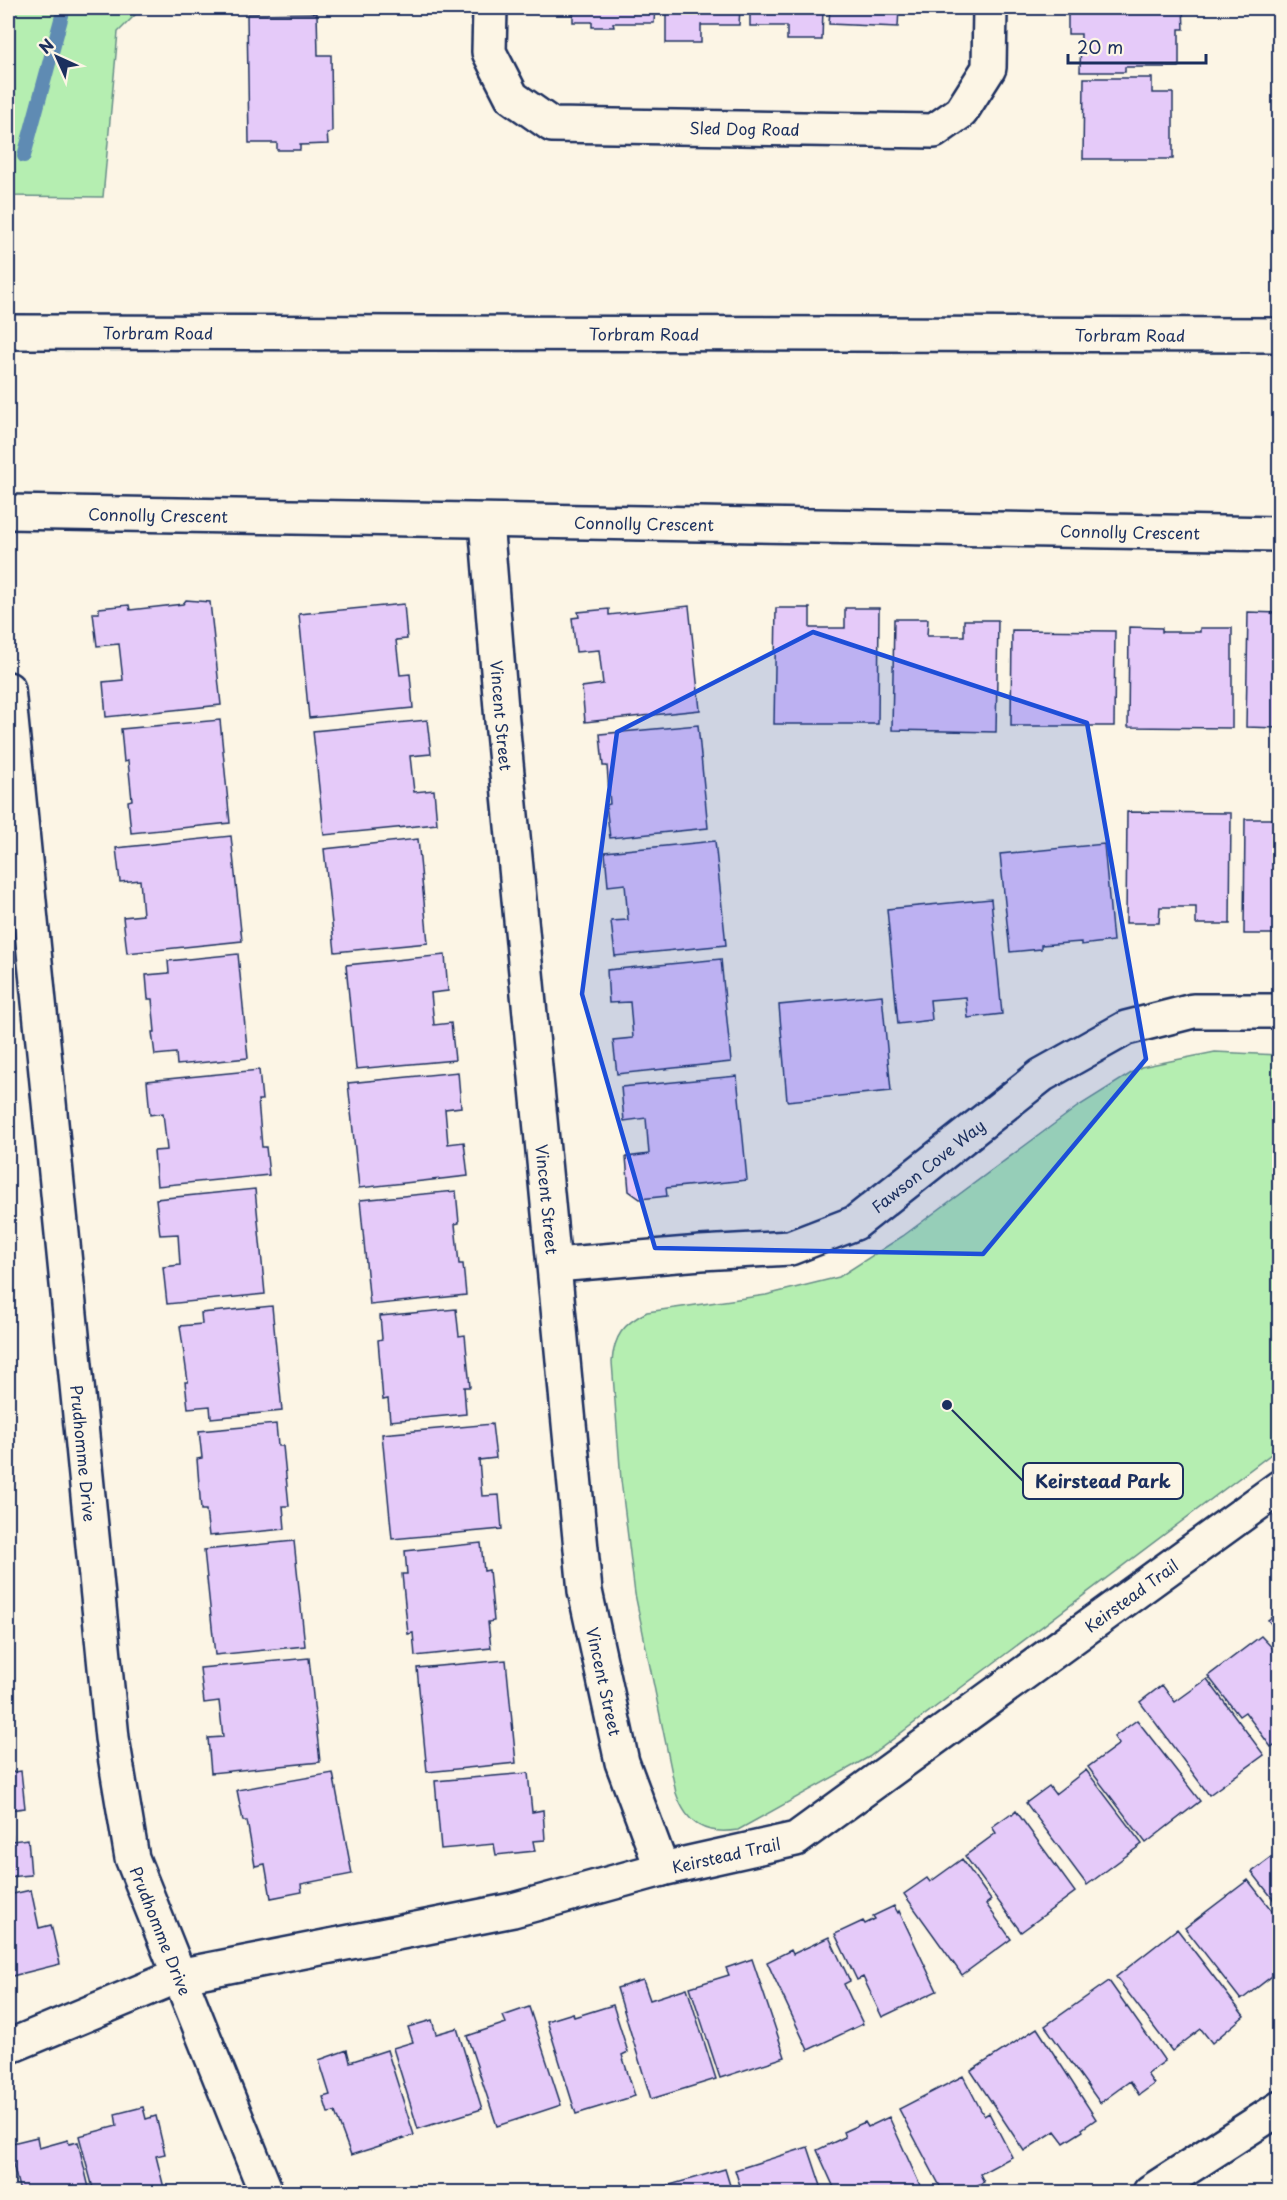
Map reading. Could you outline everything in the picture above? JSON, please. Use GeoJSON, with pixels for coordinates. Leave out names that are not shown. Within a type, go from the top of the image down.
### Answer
{"type":"FeatureCollection","features":[{"type":"Feature","properties":{"kind":"street","name":"Sled Dog Road"},"geometry":{"type":"LineString","coordinates":[[490,8],[489,51],[512,97],[552,125],[934,131],[961,112],[989,68],[990,8]]}},
{"type":"Feature","properties":{"kind":"street","name":"Torbram Road"},"geometry":{"type":"LineString","coordinates":[[8,332],[1280,335]]}},
{"type":"Feature","properties":{"kind":"street","name":"Connolly Crescent"},"geometry":{"type":"LineString","coordinates":[[8,512],[1280,534]]}},
{"type":"Feature","properties":{"kind":"street","name":"Vincent Street"},"geometry":{"type":"LineString","coordinates":[[486,520],[503,733],[585,1592],[622,1762],[662,1869]]}},
{"type":"Feature","properties":{"kind":"street","name":"Prudhomme Drive"},"geometry":{"type":"LineString","coordinates":[[8,689],[112,1738],[132,1858],[266,2193]]}},
{"type":"Feature","properties":{"kind":"street","name":"Fawson Cove Way"},"geometry":{"type":"LineString","coordinates":[[555,1265],[790,1248],[855,1223],[1042,1075],[1126,1028],[1193,1011],[1280,1011]]}},
{"type":"Feature","properties":{"kind":"street","name":"Keirstead Trail"},"geometry":{"type":"LineString","coordinates":[[178,1976],[513,1910],[662,1869],[796,1839],[1280,1487]]}},
{"type":"Feature","properties":{"kind":"street"},"geometry":{"type":"LineString","coordinates":[[8,2047],[178,1976]]}},
{"type":"Feature","properties":{"kind":"street"},"geometry":{"type":"LineString","coordinates":[[1150,2193],[1280,2108]]}},
{"type":"Feature","properties":{"kind":"highlighted area"},"geometry":{"type":"Polygon","coordinates":[[[813,632],[1087,723],[1146,1059],[983,1254],[655,1248],[582,994],[617,732],[813,632]]]}},
{"type":"Feature","properties":{"kind":"green space"},"geometry":{"type":"Polygon","coordinates":[[[8,8],[142,8],[118,32],[103,197],[8,196],[8,8]]]}},
{"type":"Feature","properties":{"kind":"green space"},"geometry":{"type":"Polygon","coordinates":[[[1215,1052],[1279,1055],[1279,1448],[869,1757],[738,1830],[716,1831],[699,1825],[686,1813],[676,1793],[635,1594],[621,1480],[612,1362],[615,1345],[621,1332],[632,1321],[647,1312],[766,1295],[839,1277],[903,1236],[1077,1107],[1141,1067],[1215,1052]]]}},
{"type":"Feature","properties":{"kind":"building"},"geometry":{"type":"Polygon","coordinates":[[[573,8],[655,8],[654,23],[613,23],[614,27],[592,27],[592,22],[573,22],[573,8]]]}},
{"type":"Feature","properties":{"kind":"building"},"geometry":{"type":"Polygon","coordinates":[[[666,8],[740,8],[739,25],[701,25],[701,43],[666,43],[666,8]]]}},
{"type":"Feature","properties":{"kind":"building"},"geometry":{"type":"Polygon","coordinates":[[[750,8],[823,8],[822,40],[787,40],[787,26],[750,26],[750,8]]]}},
{"type":"Feature","properties":{"kind":"building"},"geometry":{"type":"Polygon","coordinates":[[[830,8],[899,8],[898,27],[829,24],[830,8]]]}},
{"type":"Feature","properties":{"kind":"building"},"geometry":{"type":"Polygon","coordinates":[[[1068,8],[1183,8],[1184,29],[1179,29],[1179,67],[1125,67],[1125,72],[1080,72],[1081,34],[1068,34],[1068,8]]]}},
{"type":"Feature","properties":{"kind":"building"},"geometry":{"type":"Polygon","coordinates":[[[1277,8],[1280,8],[1280,68],[1277,68],[1277,8]]]}},
{"type":"Feature","properties":{"kind":"building"},"geometry":{"type":"Polygon","coordinates":[[[317,13],[318,55],[331,55],[332,132],[327,133],[328,144],[300,145],[300,150],[277,150],[277,143],[249,143],[247,14],[317,13]]]}},
{"type":"Feature","properties":{"kind":"building"},"geometry":{"type":"Polygon","coordinates":[[[1084,78],[1152,78],[1152,93],[1173,93],[1173,159],[1083,159],[1084,78]]]}},
{"type":"Feature","properties":{"kind":"building"},"geometry":{"type":"Polygon","coordinates":[[[1278,91],[1280,91],[1280,161],[1277,161],[1278,91]]]}},
{"type":"Feature","properties":{"kind":"building"},"geometry":{"type":"Polygon","coordinates":[[[186,600],[210,602],[221,705],[106,717],[103,682],[123,680],[119,644],[97,646],[93,613],[99,613],[99,608],[129,605],[130,610],[183,604],[186,600]]]}},
{"type":"Feature","properties":{"kind":"building"},"geometry":{"type":"Polygon","coordinates":[[[404,604],[407,639],[396,640],[400,675],[410,674],[413,708],[309,718],[299,614],[404,604]]]}},
{"type":"Feature","properties":{"kind":"building"},"geometry":{"type":"Polygon","coordinates":[[[689,606],[700,710],[585,722],[582,687],[603,684],[599,650],[576,652],[572,618],[579,617],[578,612],[609,609],[609,615],[689,606]]]}},
{"type":"Feature","properties":{"kind":"building"},"geometry":{"type":"Polygon","coordinates":[[[776,608],[810,608],[810,628],[845,628],[845,608],[879,608],[878,724],[774,724],[776,608]]]}},
{"type":"Feature","properties":{"kind":"building"},"geometry":{"type":"Polygon","coordinates":[[[1248,612],[1280,613],[1280,728],[1246,727],[1248,612]]]}},
{"type":"Feature","properties":{"kind":"building"},"geometry":{"type":"Polygon","coordinates":[[[894,619],[928,619],[927,636],[964,636],[964,620],[998,620],[996,732],[892,730],[894,619]]]}},
{"type":"Feature","properties":{"kind":"building"},"geometry":{"type":"Polygon","coordinates":[[[1129,627],[1162,628],[1162,632],[1200,632],[1200,628],[1232,628],[1232,728],[1128,727],[1129,627]]]}},
{"type":"Feature","properties":{"kind":"building"},"geometry":{"type":"Polygon","coordinates":[[[1012,630],[1115,631],[1114,726],[1011,726],[1012,630]]]}},
{"type":"Feature","properties":{"kind":"building"},"geometry":{"type":"Polygon","coordinates":[[[220,720],[230,823],[131,833],[128,801],[132,800],[128,761],[124,762],[121,729],[220,720]]]}},
{"type":"Feature","properties":{"kind":"building"},"geometry":{"type":"Polygon","coordinates":[[[427,720],[431,754],[410,756],[414,792],[434,790],[437,824],[324,835],[313,731],[427,720]]]}},
{"type":"Feature","properties":{"kind":"building"},"geometry":{"type":"Polygon","coordinates":[[[698,725],[708,828],[610,838],[606,805],[610,804],[607,766],[603,766],[600,734],[698,725]]]}},
{"type":"Feature","properties":{"kind":"building"},"geometry":{"type":"Polygon","coordinates":[[[1127,812],[1231,813],[1230,924],[1196,924],[1196,907],[1160,907],[1159,923],[1126,923],[1127,812]]]}},
{"type":"Feature","properties":{"kind":"building"},"geometry":{"type":"Polygon","coordinates":[[[1245,819],[1280,819],[1278,934],[1244,934],[1245,819]]]}},
{"type":"Feature","properties":{"kind":"building"},"geometry":{"type":"Polygon","coordinates":[[[231,836],[242,941],[127,953],[123,917],[143,915],[140,880],[120,882],[116,848],[231,836]]]}},
{"type":"Feature","properties":{"kind":"building"},"geometry":{"type":"Polygon","coordinates":[[[418,839],[428,943],[335,952],[324,849],[418,839]]]}},
{"type":"Feature","properties":{"kind":"building"},"geometry":{"type":"Polygon","coordinates":[[[715,841],[726,945],[615,956],[611,921],[628,920],[625,884],[608,886],[605,852],[715,841]]]}},
{"type":"Feature","properties":{"kind":"building"},"geometry":{"type":"Polygon","coordinates":[[[1104,844],[1113,941],[1081,945],[1081,942],[1041,945],[1041,949],[1010,952],[1000,854],[1104,844]]]}},
{"type":"Feature","properties":{"kind":"building"},"geometry":{"type":"Polygon","coordinates":[[[991,899],[1002,1014],[968,1018],[966,997],[930,1000],[932,1020],[898,1024],[887,909],[991,899]]]}},
{"type":"Feature","properties":{"kind":"building"},"geometry":{"type":"Polygon","coordinates":[[[238,954],[248,1058],[177,1065],[176,1053],[155,1055],[152,999],[148,999],[146,975],[169,973],[168,961],[238,954]]]}},
{"type":"Feature","properties":{"kind":"building"},"geometry":{"type":"Polygon","coordinates":[[[445,955],[448,991],[431,993],[434,1025],[451,1023],[455,1060],[356,1069],[346,965],[445,955]]]}},
{"type":"Feature","properties":{"kind":"building"},"geometry":{"type":"Polygon","coordinates":[[[721,959],[731,1062],[617,1074],[613,1040],[633,1038],[630,1002],[609,1003],[607,970],[721,959]]]}},
{"type":"Feature","properties":{"kind":"building"},"geometry":{"type":"Polygon","coordinates":[[[882,995],[891,1091],[787,1101],[779,1005],[882,995]]]}},
{"type":"Feature","properties":{"kind":"building"},"geometry":{"type":"Polygon","coordinates":[[[259,1070],[262,1100],[258,1100],[262,1147],[266,1147],[269,1175],[157,1186],[154,1151],[167,1150],[163,1113],[150,1115],[147,1081],[259,1070]]]}},
{"type":"Feature","properties":{"kind":"building"},"geometry":{"type":"Polygon","coordinates":[[[458,1072],[461,1107],[445,1109],[448,1144],[464,1142],[468,1176],[359,1188],[348,1083],[458,1072]]]}},
{"type":"Feature","properties":{"kind":"building"},"geometry":{"type":"Polygon","coordinates":[[[737,1076],[747,1180],[666,1188],[667,1196],[640,1199],[629,1191],[626,1157],[649,1154],[646,1118],[624,1121],[621,1087],[737,1076]]]}},
{"type":"Feature","properties":{"kind":"building"},"geometry":{"type":"Polygon","coordinates":[[[255,1189],[265,1294],[167,1304],[163,1267],[180,1265],[178,1234],[160,1235],[156,1199],[255,1189]]]}},
{"type":"Feature","properties":{"kind":"building"},"geometry":{"type":"Polygon","coordinates":[[[456,1191],[459,1223],[455,1224],[459,1264],[463,1264],[466,1295],[370,1305],[360,1200],[456,1191]]]}},
{"type":"Feature","properties":{"kind":"building"},"geometry":{"type":"Polygon","coordinates":[[[272,1306],[282,1411],[211,1418],[210,1406],[188,1408],[185,1382],[188,1382],[180,1326],[202,1324],[201,1313],[272,1306]]]}},
{"type":"Feature","properties":{"kind":"building"},"geometry":{"type":"Polygon","coordinates":[[[456,1309],[459,1336],[465,1335],[470,1387],[464,1387],[466,1414],[390,1421],[388,1399],[383,1400],[378,1340],[382,1339],[380,1316],[456,1309]]]}},
{"type":"Feature","properties":{"kind":"building"},"geometry":{"type":"Polygon","coordinates":[[[276,1424],[278,1446],[283,1446],[289,1506],[283,1506],[285,1529],[209,1536],[206,1510],[201,1510],[197,1459],[202,1458],[199,1431],[276,1424]]]}},
{"type":"Feature","properties":{"kind":"building"},"geometry":{"type":"Polygon","coordinates":[[[492,1424],[496,1458],[479,1460],[482,1496],[499,1495],[502,1529],[392,1539],[382,1434],[492,1424]]]}},
{"type":"Feature","properties":{"kind":"building"},"geometry":{"type":"Polygon","coordinates":[[[294,1541],[305,1646],[215,1655],[204,1550],[294,1541]]]}},
{"type":"Feature","properties":{"kind":"building"},"geometry":{"type":"Polygon","coordinates":[[[481,1543],[484,1571],[489,1570],[494,1621],[488,1622],[491,1648],[415,1656],[413,1633],[408,1634],[402,1574],[407,1574],[405,1551],[481,1543]]]}},
{"type":"Feature","properties":{"kind":"building"},"geometry":{"type":"Polygon","coordinates":[[[1280,1611],[1280,1635],[1268,1620],[1280,1611]]]}},
{"type":"Feature","properties":{"kind":"building"},"geometry":{"type":"Polygon","coordinates":[[[1261,1636],[1280,1656],[1280,1741],[1271,1747],[1245,1712],[1239,1716],[1208,1676],[1261,1636]]]}},
{"type":"Feature","properties":{"kind":"building"},"geometry":{"type":"Polygon","coordinates":[[[309,1658],[320,1762],[211,1773],[208,1738],[223,1737],[219,1701],[204,1703],[200,1668],[309,1658]]]}},
{"type":"Feature","properties":{"kind":"building"},"geometry":{"type":"Polygon","coordinates":[[[506,1660],[516,1763],[427,1772],[417,1668],[506,1660]]]}},
{"type":"Feature","properties":{"kind":"building"},"geometry":{"type":"Polygon","coordinates":[[[1207,1679],[1264,1755],[1209,1795],[1140,1702],[1162,1685],[1175,1702],[1207,1679]]]}},
{"type":"Feature","properties":{"kind":"building"},"geometry":{"type":"Polygon","coordinates":[[[1137,1720],[1200,1801],[1146,1843],[1088,1767],[1119,1744],[1114,1737],[1137,1720]]]}},
{"type":"Feature","properties":{"kind":"building"},"geometry":{"type":"Polygon","coordinates":[[[1086,1770],[1142,1844],[1087,1885],[1026,1803],[1049,1786],[1055,1794],[1086,1770]]]}},
{"type":"Feature","properties":{"kind":"building"},"geometry":{"type":"Polygon","coordinates":[[[21,1771],[25,1808],[9,1810],[12,1841],[28,1839],[31,1875],[8,1877],[8,1773],[21,1771]]]}},
{"type":"Feature","properties":{"kind":"building"},"geometry":{"type":"Polygon","coordinates":[[[333,1773],[352,1874],[301,1884],[302,1892],[271,1898],[265,1864],[255,1866],[247,1821],[243,1821],[237,1790],[333,1773]]]}},
{"type":"Feature","properties":{"kind":"building"},"geometry":{"type":"Polygon","coordinates":[[[528,1773],[532,1812],[543,1810],[545,1840],[533,1841],[535,1851],[496,1855],[494,1844],[441,1849],[435,1781],[528,1773]]]}},
{"type":"Feature","properties":{"kind":"building"},"geometry":{"type":"Polygon","coordinates":[[[1016,1811],[1075,1892],[1021,1932],[965,1856],[996,1833],[992,1827],[1016,1811]]]}},
{"type":"Feature","properties":{"kind":"building"},"geometry":{"type":"Polygon","coordinates":[[[1280,1851],[1280,1908],[1252,1872],[1280,1851]]]}},
{"type":"Feature","properties":{"kind":"building"},"geometry":{"type":"Polygon","coordinates":[[[962,1859],[991,1900],[986,1904],[1011,1939],[962,1975],[904,1894],[927,1878],[930,1882],[962,1859]]]}},
{"type":"Feature","properties":{"kind":"building"},"geometry":{"type":"Polygon","coordinates":[[[1248,1880],[1280,1921],[1280,1970],[1241,2000],[1185,1928],[1248,1880]]]}},
{"type":"Feature","properties":{"kind":"building"},"geometry":{"type":"Polygon","coordinates":[[[31,1890],[39,1928],[51,1925],[60,1964],[12,1976],[8,1966],[8,1895],[31,1890]]]}},
{"type":"Feature","properties":{"kind":"building"},"geometry":{"type":"Polygon","coordinates":[[[894,1906],[898,1913],[899,1911],[937,1991],[882,2017],[863,1977],[857,1980],[835,1934],[863,1921],[865,1924],[875,1919],[873,1916],[894,1906]]]}},
{"type":"Feature","properties":{"kind":"building"},"geometry":{"type":"Polygon","coordinates":[[[1177,1929],[1244,2016],[1212,2043],[1201,2029],[1172,2051],[1116,1977],[1177,1929]]]}},
{"type":"Feature","properties":{"kind":"building"},"geometry":{"type":"Polygon","coordinates":[[[829,1937],[850,1981],[844,1984],[863,2024],[808,2050],[767,1962],[791,1950],[793,1954],[829,1937]]]}},
{"type":"Feature","properties":{"kind":"building"},"geometry":{"type":"Polygon","coordinates":[[[752,1959],[785,2057],[720,2078],[690,1987],[729,1975],[726,1968],[752,1959]]]}},
{"type":"Feature","properties":{"kind":"building"},"geometry":{"type":"Polygon","coordinates":[[[643,1980],[650,2000],[687,1988],[716,2079],[651,2099],[617,1988],[643,1980]]]}},
{"type":"Feature","properties":{"kind":"building"},"geometry":{"type":"Polygon","coordinates":[[[1109,1981],[1165,2061],[1147,2074],[1154,2084],[1139,2095],[1130,2081],[1100,2103],[1045,2026],[1109,1981]]]}},
{"type":"Feature","properties":{"kind":"building"},"geometry":{"type":"Polygon","coordinates":[[[613,2005],[628,2052],[622,2055],[635,2096],[576,2114],[547,2021],[573,2013],[574,2017],[613,2005]]]}},
{"type":"Feature","properties":{"kind":"building"},"geometry":{"type":"Polygon","coordinates":[[[529,2007],[561,2105],[497,2126],[467,2036],[506,2023],[503,2016],[529,2007]]]}},
{"type":"Feature","properties":{"kind":"building"},"geometry":{"type":"Polygon","coordinates":[[[432,2020],[436,2034],[457,2028],[482,2109],[418,2129],[393,2048],[413,2042],[408,2027],[432,2020]]]}},
{"type":"Feature","properties":{"kind":"building"},"geometry":{"type":"Polygon","coordinates":[[[1037,2028],[1096,2119],[1064,2143],[1055,2131],[1024,2151],[971,2071],[1037,2028]]]}},
{"type":"Feature","properties":{"kind":"building"},"geometry":{"type":"Polygon","coordinates":[[[347,2050],[350,2062],[387,2050],[414,2135],[351,2155],[335,2112],[328,2113],[323,2097],[330,2095],[319,2060],[347,2050]]]}},
{"type":"Feature","properties":{"kind":"building"},"geometry":{"type":"Polygon","coordinates":[[[963,2076],[984,2116],[989,2113],[1012,2157],[980,2174],[984,2182],[964,2192],[954,2192],[951,2188],[946,2191],[943,2187],[941,2188],[899,2109],[963,2076]]]}},
{"type":"Feature","properties":{"kind":"building"},"geometry":{"type":"Polygon","coordinates":[[[143,2107],[146,2119],[156,2116],[165,2154],[156,2156],[165,2192],[94,2192],[79,2136],[117,2126],[115,2114],[143,2107]]]}},
{"type":"Feature","properties":{"kind":"building"},"geometry":{"type":"Polygon","coordinates":[[[889,2117],[923,2192],[836,2192],[817,2150],[845,2137],[843,2132],[865,2122],[868,2127],[889,2117]]]}},
{"type":"Feature","properties":{"kind":"building"},"geometry":{"type":"Polygon","coordinates":[[[37,2137],[39,2148],[68,2140],[69,2144],[78,2142],[90,2192],[20,2192],[8,2144],[37,2137]]]}},
{"type":"Feature","properties":{"kind":"building"},"geometry":{"type":"Polygon","coordinates":[[[808,2147],[823,2192],[742,2192],[735,2170],[808,2147]]]}},
{"type":"Feature","properties":{"kind":"building"},"geometry":{"type":"Polygon","coordinates":[[[725,2169],[732,2192],[649,2191],[725,2169]]]}},
{"type":"Feature","properties":{"kind":"waterway"},"geometry":{"type":"LineString","coordinates":[[24,156],[64,8]]}},
{"type":"Feature","properties":{"kind":"place","name":"Keirstead Park"},"geometry":{"type":"Point","coordinates":[947,1405]}}]}
